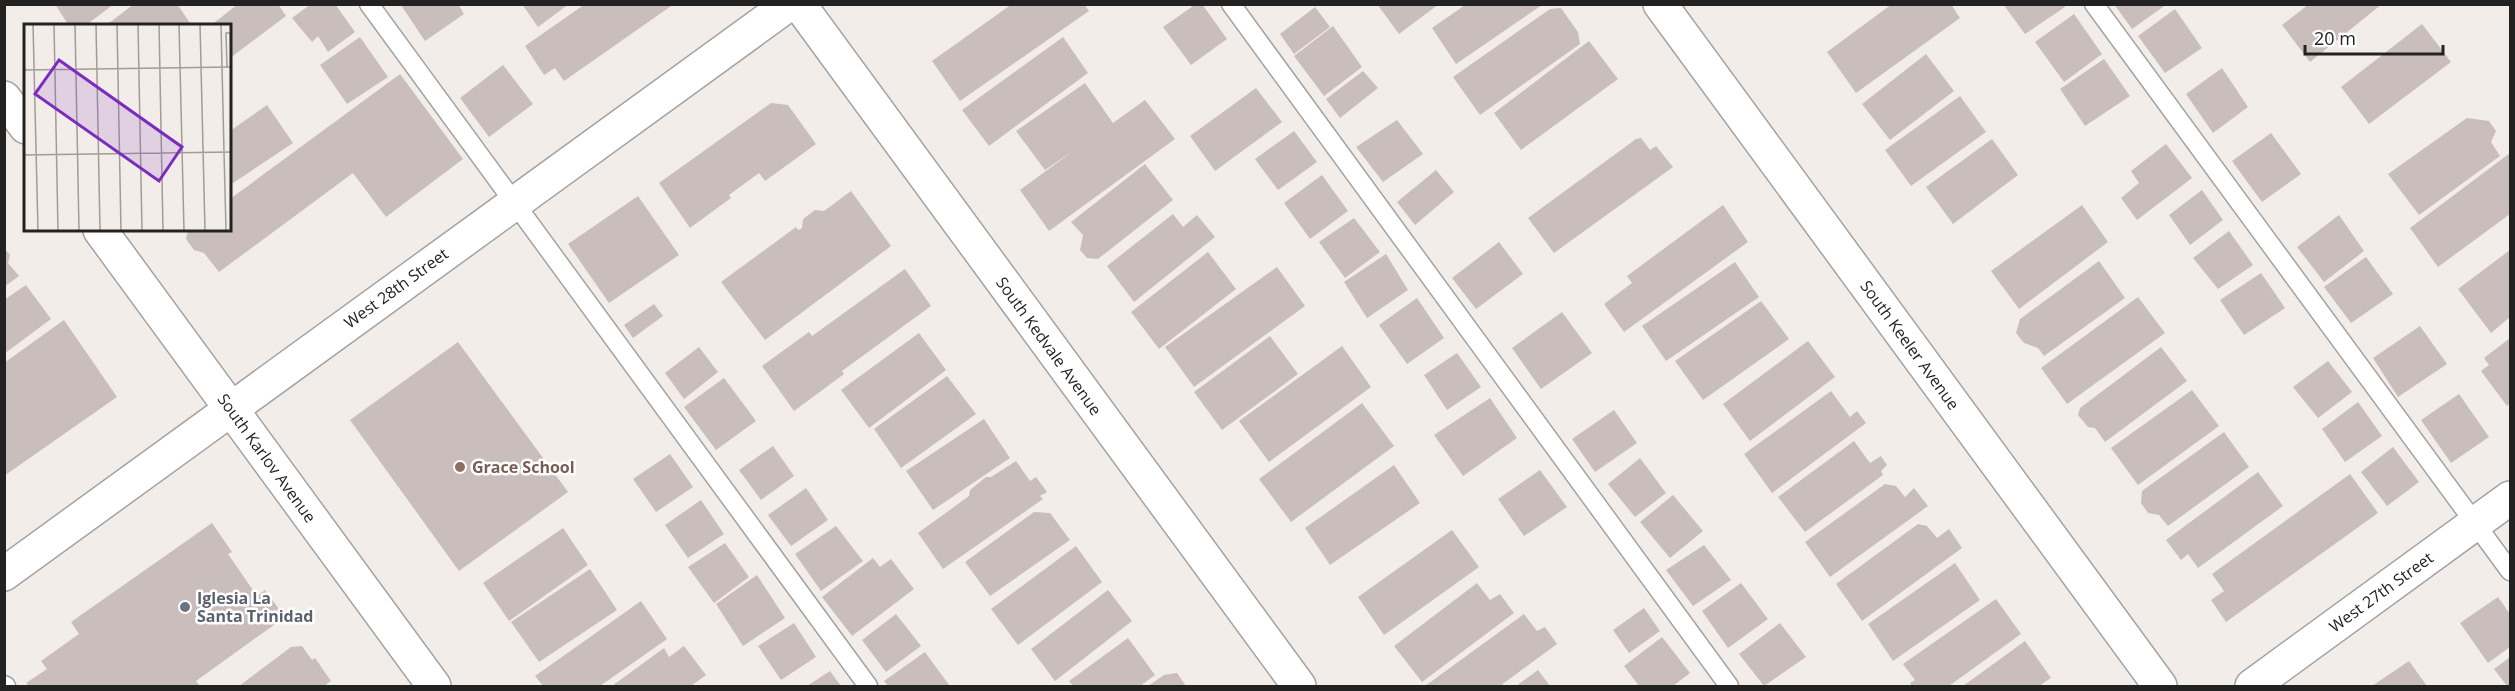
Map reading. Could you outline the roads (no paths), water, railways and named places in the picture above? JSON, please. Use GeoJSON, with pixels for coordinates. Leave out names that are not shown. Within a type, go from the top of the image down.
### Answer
{"type":"FeatureCollection","features":[{"type":"Feature","properties":{"kind":"street","name":"West 28th Street"},"geometry":{"type":"LineString","coordinates":[[4,574],[789,4]]}},
{"type":"Feature","properties":{"kind":"street","name":"South Kedvale Avenue"},"geometry":{"type":"LineString","coordinates":[[799,4],[1299,687]]}},
{"type":"Feature","properties":{"kind":"street","name":"South Keeler Avenue"},"geometry":{"type":"LineString","coordinates":[[1660,4],[2160,687]]}},
{"type":"Feature","properties":{"kind":"street"},"geometry":{"type":"LineString","coordinates":[[4,98],[24,124]]}},
{"type":"Feature","properties":{"kind":"street","name":"South Karlov Avenue"},"geometry":{"type":"LineString","coordinates":[[101,231],[434,687]]}},
{"type":"Feature","properties":{"kind":"street","name":"West 27th Street"},"geometry":{"type":"LineString","coordinates":[[2252,687],[2511,498]]}},
{"type":"Feature","properties":{"kind":"lane"},"geometry":{"type":"LineString","coordinates":[[369,4],[868,687]]}},
{"type":"Feature","properties":{"kind":"lane"},"geometry":{"type":"LineString","coordinates":[[1231,4],[1729,687]]}},
{"type":"Feature","properties":{"kind":"lane"},"geometry":{"type":"LineString","coordinates":[[2094,4],[2511,571]]}},
{"type":"Feature","properties":{"kind":"place","name":"Grace School"},"geometry":{"type":"Point","coordinates":[460,467]}},
{"type":"Feature","properties":{"kind":"place","name":"Iglesia La Santa Trinidad"},"geometry":{"type":"Point","coordinates":[185,607]}}]}
